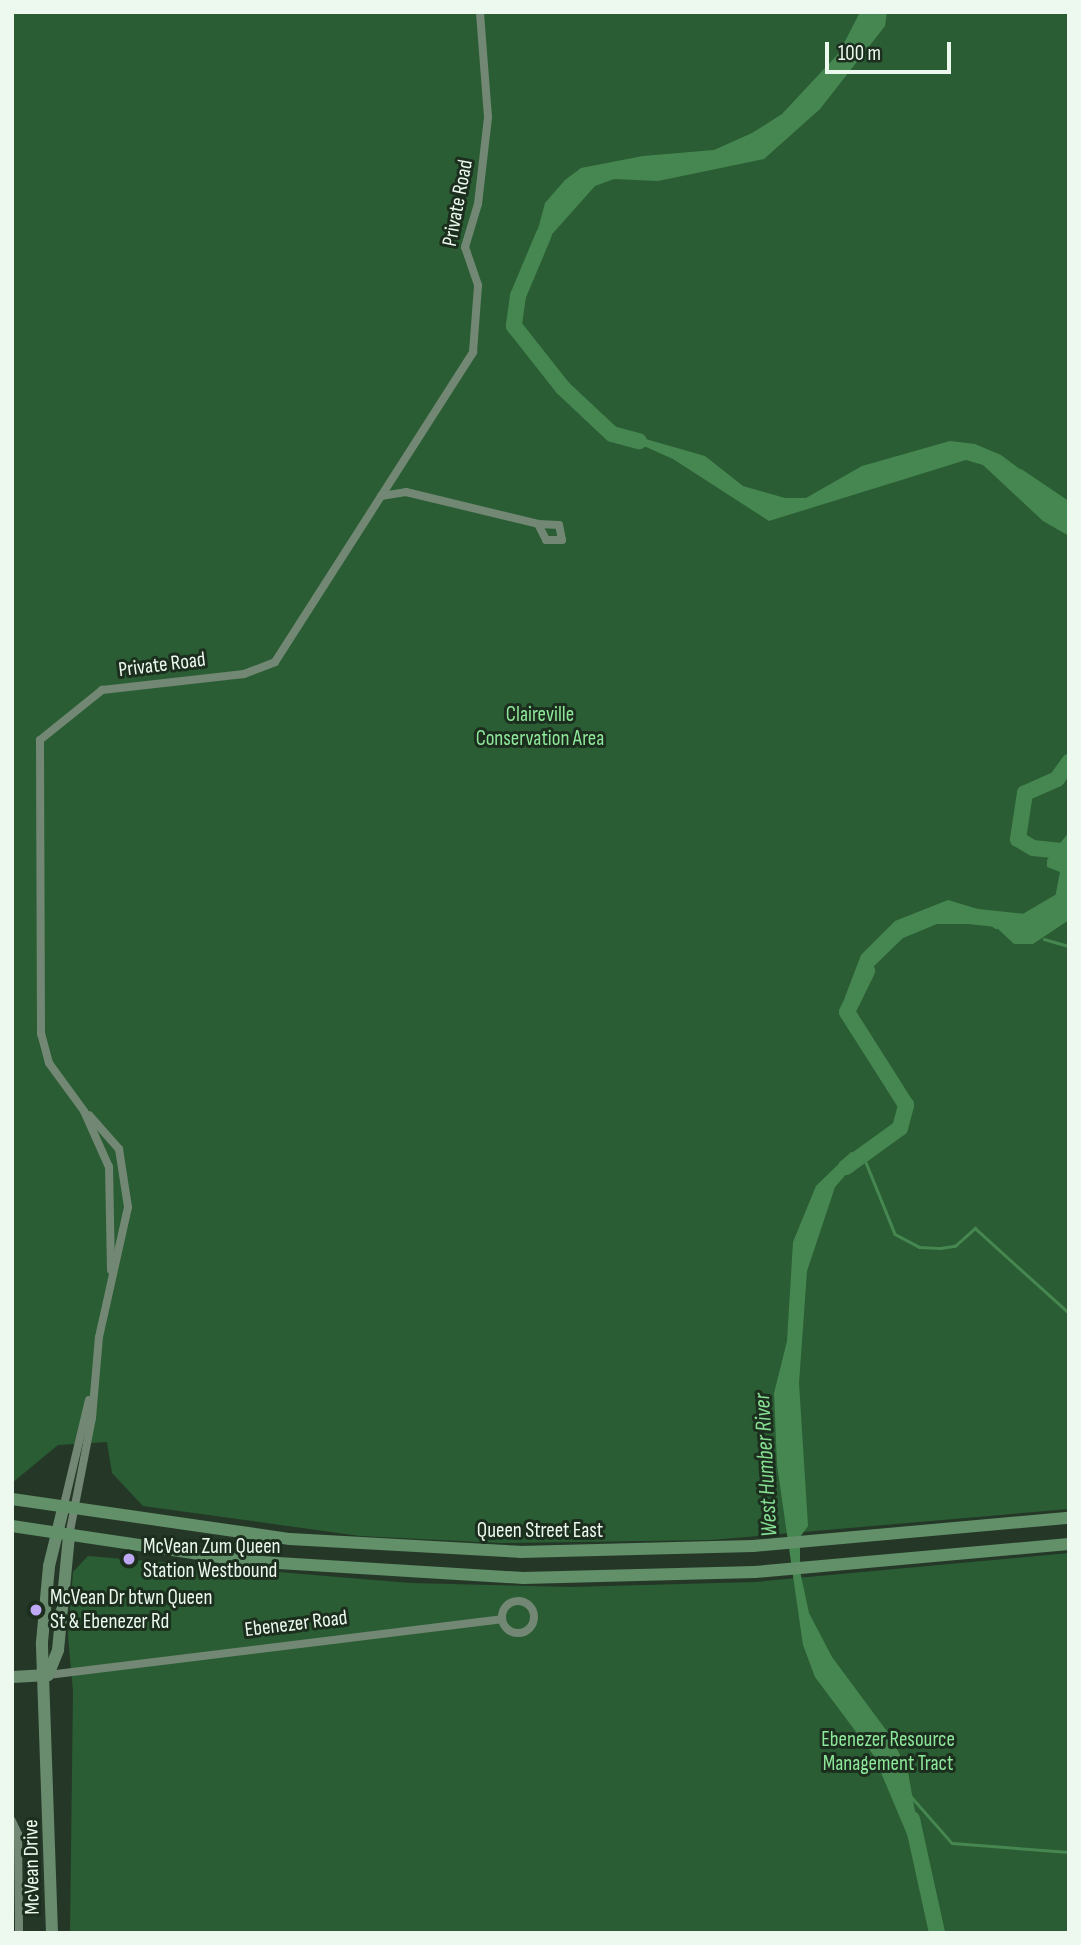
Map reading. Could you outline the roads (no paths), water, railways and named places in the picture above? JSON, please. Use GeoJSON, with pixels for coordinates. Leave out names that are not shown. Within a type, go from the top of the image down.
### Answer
{"type":"FeatureCollection","features":[{"type":"Feature","properties":{"kind":"main road","name":"Queen Street East"},"geometry":{"type":"LineString","coordinates":[[12,1499],[69,1510],[243,1534],[428,1549],[752,1546],[1069,1518]]}},
{"type":"Feature","properties":{"kind":"main road","name":"McVean Drive"},"geometry":{"type":"LineString","coordinates":[[52,1933],[48,1675],[44,1606],[69,1510]]}},
{"type":"Feature","properties":{"kind":"main road"},"geometry":{"type":"LineString","coordinates":[[12,1526],[246,1561],[415,1574],[587,1578],[755,1572],[1069,1544]]}},
{"type":"Feature","properties":{"kind":"main road","name":"Ebenezer Road"},"geometry":{"type":"LineString","coordinates":[[12,1677],[48,1675]]}},
{"type":"Feature","properties":{"kind":"street","name":"Private Road"},"geometry":{"type":"LineString","coordinates":[[84,1111],[49,1063],[41,1034],[40,740],[45,730],[102,690],[243,674],[275,662],[477,344],[478,285],[465,247],[478,204],[488,117],[480,12]]}},
{"type":"Feature","properties":{"kind":"street"},"geometry":{"type":"LineString","coordinates":[[381,496],[406,492],[538,524]]}},
{"type":"Feature","properties":{"kind":"street"},"geometry":{"type":"LineString","coordinates":[[84,1111],[108,1133],[127,1173],[122,1248],[111,1270]]}},
{"type":"Feature","properties":{"kind":"street"},"geometry":{"type":"LineString","coordinates":[[69,1510],[91,1397],[111,1270],[113,1188],[84,1111]]}},
{"type":"Feature","properties":{"kind":"street","name":"Ebenezer Road"},"geometry":{"type":"LineString","coordinates":[[48,1675],[502,1619],[516,1600],[534,1615],[532,1626],[517,1633],[502,1619]]}},
{"type":"Feature","properties":{"kind":"street"},"geometry":{"type":"LineString","coordinates":[[12,1821],[18,1834],[19,1933]]}},
{"type":"Feature","properties":{"kind":"waterway","name":"West Humber River"},"geometry":{"type":"LineString","coordinates":[[544,234],[518,296],[514,326],[563,388],[612,434],[639,441]]}},
{"type":"Feature","properties":{"kind":"waterway"},"geometry":{"type":"LineString","coordinates":[[1019,477],[1069,511]]}},
{"type":"Feature","properties":{"kind":"waterway","name":"West Humber River"},"geometry":{"type":"LineString","coordinates":[[1069,762],[1057,779],[1025,793],[1018,839],[1033,848],[1069,852]]}},
{"type":"Feature","properties":{"kind":"waterway","name":"West Humber River"},"geometry":{"type":"LineString","coordinates":[[969,916],[1025,922],[1069,896]]}},
{"type":"Feature","properties":{"kind":"waterway"},"geometry":{"type":"LineString","coordinates":[[991,924],[996,927]]}},
{"type":"Feature","properties":{"kind":"waterway"},"geometry":{"type":"LineString","coordinates":[[1044,939],[1069,946]]}},
{"type":"Feature","properties":{"kind":"waterway","name":"West Humber River"},"geometry":{"type":"LineString","coordinates":[[846,1167],[900,1128],[906,1105],[847,1012],[867,971]]}},
{"type":"Feature","properties":{"kind":"waterway"},"geometry":{"type":"LineString","coordinates":[[863,1155],[895,1234],[919,1247],[940,1248],[955,1246],[975,1228],[1069,1313]]}},
{"type":"Feature","properties":{"kind":"waterway"},"geometry":{"type":"LineString","coordinates":[[909,1794],[952,1843],[1069,1852]]}},
{"type":"Feature","properties":{"kind":"waterway","name":"West Humber River"},"geometry":{"type":"LineString","coordinates":[[912,1819],[937,1933]]}},
{"type":"Feature","properties":{"kind":"place","name":"McVean Zum Queen Station Westbound"},"geometry":{"type":"Point","coordinates":[129,1559]}},
{"type":"Feature","properties":{"kind":"place","name":"McVean Dr btwn Queen St & Ebenezer Rd"},"geometry":{"type":"Point","coordinates":[36,1610]}},
{"type":"Feature","properties":{"kind":"park label","name":"Claireville Conservation Area"},"geometry":{"type":"Point","coordinates":[540,727]}},
{"type":"Feature","properties":{"kind":"park label","name":"Ebenezer Resource Management Tract"},"geometry":{"type":"Point","coordinates":[888,1752]}}]}
